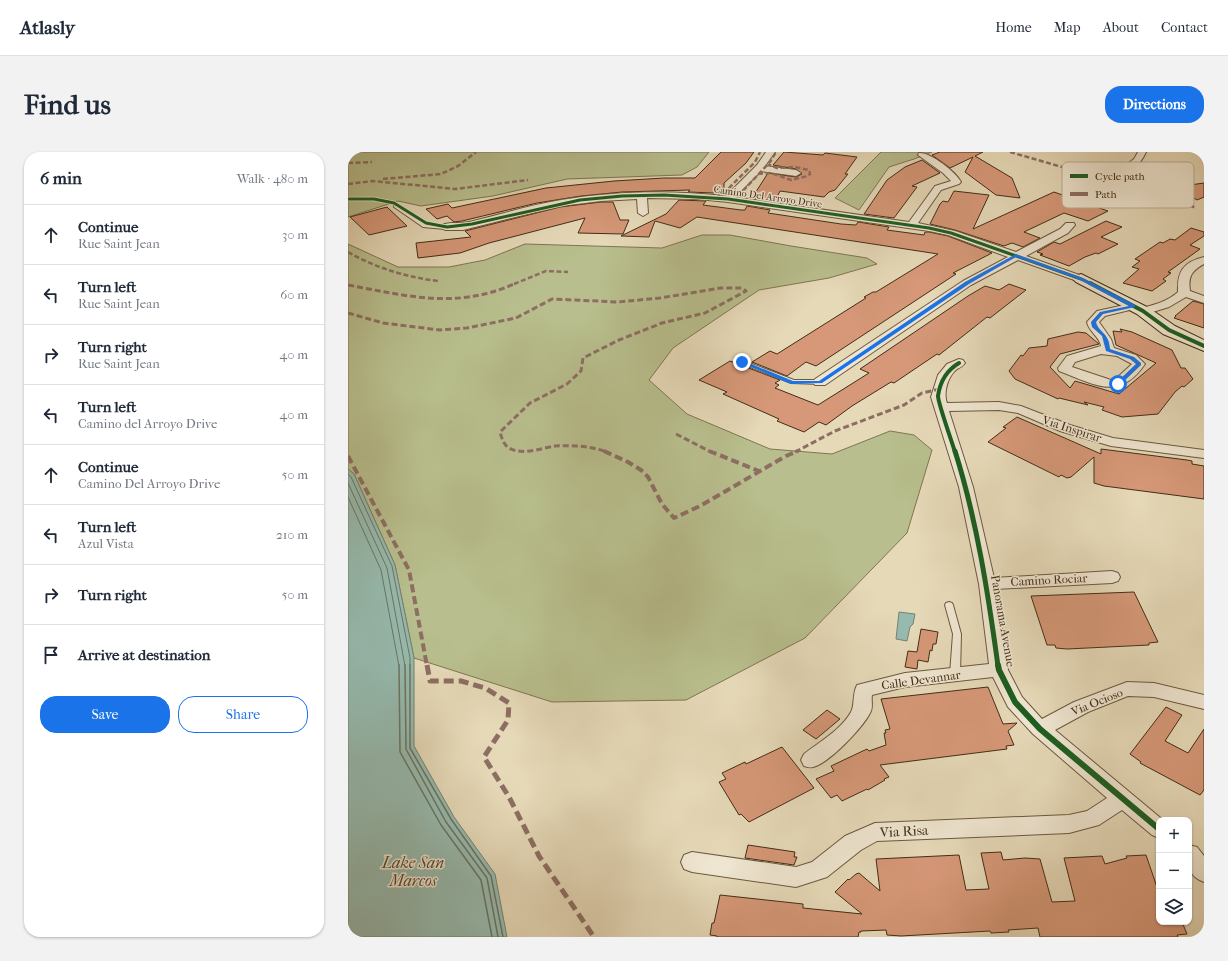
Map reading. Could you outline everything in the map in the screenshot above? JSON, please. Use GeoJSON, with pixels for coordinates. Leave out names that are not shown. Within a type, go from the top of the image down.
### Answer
{"type":"FeatureCollection","features":[{"type":"Feature","properties":{"kind":"street"},"geometry":{"type":"LineString","coordinates":[[728,199],[772,152]]}},
{"type":"Feature","properties":{"kind":"street"},"geometry":{"type":"LineString","coordinates":[[1135,162],[1142,152]]}},
{"type":"Feature","properties":{"kind":"street"},"geometry":{"type":"LineString","coordinates":[[912,225],[938,188],[956,182],[955,177],[949,172],[922,154]]}},
{"type":"Feature","properties":{"kind":"street"},"geometry":{"type":"LineString","coordinates":[[758,168],[796,173]]}},
{"type":"Feature","properties":{"kind":"street"},"geometry":{"type":"LineString","coordinates":[[642,196],[643,214]]}},
{"type":"Feature","properties":{"kind":"street","name":"Camino Del Arroyo Drive"},"geometry":{"type":"LineString","coordinates":[[445,227],[463,227],[560,203],[642,196],[698,196],[912,225],[951,233],[1081,279]]}},
{"type":"Feature","properties":{"kind":"street"},"geometry":{"type":"LineString","coordinates":[[820,382],[967,283],[1064,231],[1070,225]]}},
{"type":"Feature","properties":{"kind":"street"},"geometry":{"type":"LineString","coordinates":[[1184,294],[1183,280],[1186,273],[1192,266],[1204,260]]}},
{"type":"Feature","properties":{"kind":"street"},"geometry":{"type":"LineString","coordinates":[[1081,279],[1139,309],[1169,330],[1204,346]]}},
{"type":"Feature","properties":{"kind":"street"},"geometry":{"type":"LineString","coordinates":[[1184,294],[1204,300]]}},
{"type":"Feature","properties":{"kind":"street"},"geometry":{"type":"LineString","coordinates":[[1108,350],[1104,335],[1094,326],[1093,322],[1101,313],[1168,304],[1177,300],[1184,294]]}},
{"type":"Feature","properties":{"kind":"street"},"geometry":{"type":"LineString","coordinates":[[1100,350],[1108,350],[1132,358],[1139,364],[1118,384],[1106,384],[1064,368],[1071,359],[1100,350]]}},
{"type":"Feature","properties":{"kind":"street","name":"Panorama Avenue"},"geometry":{"type":"LineString","coordinates":[[959,363],[943,378],[938,397],[966,487],[987,584],[999,670],[1015,702],[1040,729],[1156,826]]}},
{"type":"Feature","properties":{"kind":"street","name":"Via Inspirar"},"geometry":{"type":"LineString","coordinates":[[941,407],[999,406],[1021,410],[1065,428],[1112,442],[1204,454]]}},
{"type":"Feature","properties":{"kind":"street","name":"Camino Rociar"},"geometry":{"type":"LineString","coordinates":[[987,584],[1112,577]]}},
{"type":"Feature","properties":{"kind":"street","name":"Calle Devannar"},"geometry":{"type":"LineString","coordinates":[[811,760],[856,722],[862,710],[861,697],[864,690],[905,680],[999,670]]}},
{"type":"Feature","properties":{"kind":"street","name":"Via Ocioso"},"geometry":{"type":"LineString","coordinates":[[1040,729],[1081,707],[1127,690],[1154,690],[1204,702]]}},
{"type":"Feature","properties":{"kind":"street","name":"Via Risa"},"geometry":{"type":"LineString","coordinates":[[692,862],[796,878],[819,870],[853,843],[875,832],[1070,824],[1092,819],[1122,798]]}},
{"type":"Feature","properties":{"kind":"street"},"geometry":{"type":"LineString","coordinates":[[1192,858],[1204,872]]}},
{"type":"Feature","properties":{"kind":"lane"},"geometry":{"type":"LineString","coordinates":[[396,206],[425,226],[445,227]]}},
{"type":"Feature","properties":{"kind":"lane"},"geometry":{"type":"LineString","coordinates":[[742,362],[793,382],[820,382]]}},
{"type":"Feature","properties":{"kind":"lane"},"geometry":{"type":"LineString","coordinates":[[948,605],[957,634],[955,674]]}},
{"type":"Feature","properties":{"kind":"green space"},"geometry":{"type":"Polygon","coordinates":[[[348,152],[709,152],[697,167],[682,175],[567,179],[493,196],[421,206],[398,201],[348,217],[348,152]]]}},
{"type":"Feature","properties":{"kind":"green space"},"geometry":{"type":"Polygon","coordinates":[[[881,152],[932,152],[889,167],[859,210],[835,198],[881,152]]]}},
{"type":"Feature","properties":{"kind":"green space"},"geometry":{"type":"Polygon","coordinates":[[[702,235],[730,235],[867,258],[877,264],[829,278],[759,290],[673,348],[649,380],[687,414],[770,449],[832,454],[890,431],[914,435],[932,450],[907,533],[805,638],[686,700],[552,702],[414,658],[395,565],[354,474],[348,469],[348,244],[398,267],[449,267],[485,260],[525,244],[662,248],[702,235]]]}},
{"type":"Feature","properties":{"kind":"water","name":"Lake San Marcos"},"geometry":{"type":"Polygon","coordinates":[[[348,469],[354,474],[395,565],[414,658],[414,746],[454,817],[495,874],[507,937],[348,937],[348,469]]]}},
{"type":"Feature","properties":{"kind":"water"},"geometry":{"type":"Polygon","coordinates":[[[899,612],[915,614],[907,641],[896,639],[899,612]]]}},
{"type":"Feature","properties":{"kind":"building"},"geometry":{"type":"Polygon","coordinates":[[[721,152],[754,152],[746,163],[724,183],[724,188],[719,188],[714,193],[688,192],[690,190],[622,192],[581,196],[537,203],[454,222],[447,216],[437,219],[426,209],[448,204],[452,208],[546,188],[614,181],[695,178],[721,152]]]}},
{"type":"Feature","properties":{"kind":"building"},"geometry":{"type":"Polygon","coordinates":[[[784,152],[823,155],[825,153],[857,157],[845,174],[848,174],[835,190],[829,192],[824,197],[780,191],[775,201],[752,198],[768,173],[796,177],[802,174],[796,169],[773,165],[784,152]]]}},
{"type":"Feature","properties":{"kind":"building"},"geometry":{"type":"Polygon","coordinates":[[[940,152],[983,152],[975,156],[1012,178],[1020,198],[996,195],[965,172],[973,157],[950,168],[932,155],[940,152]]]}},
{"type":"Feature","properties":{"kind":"building"},"geometry":{"type":"Polygon","coordinates":[[[922,160],[940,173],[912,186],[917,187],[894,218],[864,214],[887,180],[905,167],[922,160]]]}},
{"type":"Feature","properties":{"kind":"building"},"geometry":{"type":"Polygon","coordinates":[[[1204,183],[1204,197],[1197,200],[1194,198],[1194,184],[1204,183]]]}},
{"type":"Feature","properties":{"kind":"building"},"geometry":{"type":"Polygon","coordinates":[[[954,191],[989,195],[973,229],[1054,192],[1062,195],[1062,208],[1099,208],[1108,211],[1088,221],[1064,213],[1024,232],[1040,238],[1023,247],[1012,243],[1004,246],[955,230],[930,224],[940,204],[943,201],[948,202],[954,191]]]}},
{"type":"Feature","properties":{"kind":"building"},"geometry":{"type":"Polygon","coordinates":[[[679,200],[706,201],[703,205],[741,210],[745,210],[747,206],[770,210],[768,213],[841,224],[856,225],[858,222],[889,227],[887,230],[924,235],[925,232],[929,232],[948,236],[992,253],[953,273],[956,274],[816,366],[806,362],[787,376],[752,362],[770,351],[777,354],[866,298],[864,297],[876,292],[938,254],[697,217],[680,228],[655,221],[649,237],[621,236],[666,214],[679,200]]]}},
{"type":"Feature","properties":{"kind":"building"},"geometry":{"type":"Polygon","coordinates":[[[613,202],[620,220],[629,220],[623,234],[578,233],[585,218],[489,243],[460,253],[418,258],[416,243],[471,237],[465,231],[560,207],[613,202]]]}},
{"type":"Feature","properties":{"kind":"building"},"geometry":{"type":"Polygon","coordinates":[[[387,207],[407,226],[369,235],[350,217],[387,207]]]}},
{"type":"Feature","properties":{"kind":"building"},"geometry":{"type":"Polygon","coordinates":[[[1106,221],[1122,227],[1101,237],[1118,244],[1098,254],[1096,253],[1085,257],[1069,266],[1040,255],[1043,254],[1037,252],[1054,242],[1060,244],[1106,221]]]}},
{"type":"Feature","properties":{"kind":"building"},"geometry":{"type":"Polygon","coordinates":[[[1191,228],[1204,232],[1204,236],[1190,245],[1200,249],[1168,272],[1171,273],[1163,279],[1166,281],[1152,291],[1123,283],[1139,269],[1132,267],[1140,261],[1135,259],[1160,242],[1163,243],[1170,239],[1175,240],[1191,228]]]}},
{"type":"Feature","properties":{"kind":"building"},"geometry":{"type":"Polygon","coordinates":[[[1009,284],[1026,290],[990,318],[987,317],[939,355],[937,354],[894,383],[891,382],[852,406],[826,425],[819,422],[804,432],[777,421],[779,419],[723,394],[727,392],[699,380],[730,361],[780,380],[775,383],[779,385],[775,388],[818,405],[869,373],[860,369],[968,296],[985,286],[999,290],[1009,284]]]}},
{"type":"Feature","properties":{"kind":"building"},"geometry":{"type":"Polygon","coordinates":[[[1193,301],[1204,304],[1204,328],[1174,318],[1193,301]]]}},
{"type":"Feature","properties":{"kind":"building"},"geometry":{"type":"Polygon","coordinates":[[[1120,329],[1132,332],[1172,350],[1181,368],[1185,368],[1193,379],[1184,387],[1182,386],[1175,392],[1158,414],[1122,417],[1102,410],[1104,407],[1084,402],[1088,405],[1058,399],[1015,379],[1009,371],[1021,355],[1023,356],[1029,348],[1047,346],[1048,339],[1078,332],[1086,333],[1099,344],[1060,354],[1050,367],[1070,388],[1075,381],[1119,394],[1156,363],[1116,345],[1113,331],[1122,332],[1120,329]]]}},
{"type":"Feature","properties":{"kind":"building"},"geometry":{"type":"Polygon","coordinates":[[[1017,417],[1101,454],[1101,449],[1187,460],[1192,461],[1192,464],[1204,466],[1204,499],[1104,486],[1094,483],[1094,457],[1071,477],[1067,478],[1061,475],[1059,477],[988,442],[1006,428],[1003,427],[1017,417]]]}},
{"type":"Feature","properties":{"kind":"building"},"geometry":{"type":"Polygon","coordinates":[[[1134,592],[1158,642],[1149,643],[1149,645],[1067,649],[1056,648],[1055,645],[1047,645],[1031,596],[1134,592]]]}},
{"type":"Feature","properties":{"kind":"building"},"geometry":{"type":"Polygon","coordinates":[[[921,629],[938,632],[936,644],[933,644],[932,651],[930,650],[928,662],[918,660],[917,669],[905,667],[908,651],[917,652],[921,629]]]}},
{"type":"Feature","properties":{"kind":"building"},"geometry":{"type":"Polygon","coordinates":[[[988,687],[1003,724],[1017,723],[1008,731],[1014,745],[1006,746],[1007,749],[880,765],[889,777],[868,790],[867,789],[842,801],[837,795],[831,798],[816,779],[834,771],[831,766],[867,749],[869,751],[886,745],[884,733],[886,733],[885,730],[890,729],[881,699],[988,687]]]}},
{"type":"Feature","properties":{"kind":"building"},"geometry":{"type":"Polygon","coordinates":[[[1166,707],[1182,715],[1165,741],[1188,753],[1204,729],[1204,790],[1200,795],[1140,763],[1141,762],[1130,754],[1166,707]]]}},
{"type":"Feature","properties":{"kind":"building"},"geometry":{"type":"Polygon","coordinates":[[[827,710],[840,719],[816,739],[803,730],[827,710]]]}},
{"type":"Feature","properties":{"kind":"building"},"geometry":{"type":"Polygon","coordinates":[[[782,747],[814,788],[749,822],[741,814],[739,815],[719,782],[726,779],[722,773],[745,762],[746,764],[782,747]]]}},
{"type":"Feature","properties":{"kind":"building"},"geometry":{"type":"Polygon","coordinates":[[[748,845],[795,852],[794,857],[797,857],[794,865],[745,858],[748,845]]]}},
{"type":"Feature","properties":{"kind":"building"},"geometry":{"type":"Polygon","coordinates":[[[1001,852],[1003,860],[1025,858],[1040,859],[1052,902],[1075,901],[1064,858],[1102,856],[1105,864],[1127,858],[1126,856],[1146,855],[1156,884],[1156,925],[1183,925],[1187,934],[1177,935],[1178,937],[1040,937],[1038,928],[1008,930],[1009,932],[991,933],[990,931],[901,936],[887,935],[886,930],[861,931],[859,932],[858,937],[717,937],[710,935],[720,895],[803,904],[803,908],[862,914],[835,892],[848,879],[849,880],[859,873],[880,891],[876,859],[959,855],[966,890],[989,889],[981,853],[1001,852]]]}},
{"type":"Feature","properties":{"kind":"marked path"},"geometry":{"type":"LineString","coordinates":[[383,179],[441,174],[458,166],[476,152]]}},
{"type":"Feature","properties":{"kind":"marked path"},"geometry":{"type":"LineString","coordinates":[[720,195],[718,194],[724,193],[755,162],[760,152]]}},
{"type":"Feature","properties":{"kind":"marked path"},"geometry":{"type":"LineString","coordinates":[[741,197],[740,194],[770,162],[776,152]]}},
{"type":"Feature","properties":{"kind":"marked path"},"geometry":{"type":"LineString","coordinates":[[1010,152],[1062,167]]}},
{"type":"Feature","properties":{"kind":"marked path"},"geometry":{"type":"LineString","coordinates":[[348,163],[372,162]]}},
{"type":"Feature","properties":{"kind":"marked path"},"geometry":{"type":"LineString","coordinates":[[758,174],[771,173],[791,180],[808,176],[810,174],[809,170],[795,167],[777,168],[768,164]]}},
{"type":"Feature","properties":{"kind":"marked path"},"geometry":{"type":"LineString","coordinates":[[348,184],[373,181],[455,189],[528,180]]}},
{"type":"Feature","properties":{"kind":"marked path"},"geometry":{"type":"LineString","coordinates":[[348,252],[358,258],[392,272],[415,278],[438,281]]}},
{"type":"Feature","properties":{"kind":"marked path"},"geometry":{"type":"LineString","coordinates":[[348,285],[407,296],[441,300],[467,298],[504,289],[546,271],[568,272]]}},
{"type":"Feature","properties":{"kind":"marked path"},"geometry":{"type":"LineString","coordinates":[[348,313],[383,323],[440,330],[467,328],[516,318],[552,299],[618,302],[660,298],[721,288],[742,288],[746,291],[705,313],[662,323],[619,340],[583,358],[581,371],[567,384],[530,403],[500,432],[503,441],[507,447],[512,450],[526,451],[559,446],[589,447],[620,458],[635,466],[646,475],[660,501],[674,518],[700,506],[786,456],[817,442],[835,431],[904,405],[922,393],[940,389]]}},
{"type":"Feature","properties":{"kind":"marked path"},"geometry":{"type":"LineString","coordinates":[[676,434],[716,455],[759,471]]}},
{"type":"Feature","properties":{"kind":"marked path"},"geometry":{"type":"LineString","coordinates":[[348,456],[409,570],[430,681],[461,681],[485,688],[509,703],[508,720],[484,757],[509,797],[539,856],[594,937]]}},
{"type":"Feature","properties":{"kind":"cycle path"},"geometry":{"type":"LineString","coordinates":[[348,199],[374,199],[388,201],[406,209],[426,223],[438,227],[472,224],[580,200],[622,196],[664,195],[728,199],[929,228],[951,233],[1081,279],[1143,311],[1169,330],[1204,346]]}},
{"type":"Feature","properties":{"kind":"cycle path"},"geometry":{"type":"LineString","coordinates":[[959,363],[952,367],[943,378],[938,397],[966,487],[987,584],[999,670],[1015,702],[1040,729],[1156,826]]}},
{"type":"Feature","properties":{"kind":"route"},"geometry":{"type":"LineString","coordinates":[[742,362],[793,382],[801,384],[820,382],[967,283],[1016,256],[1081,279],[1134,306],[1101,313],[1093,322],[1094,326],[1104,335],[1108,350],[1132,358],[1139,364],[1118,384]]}}]}
